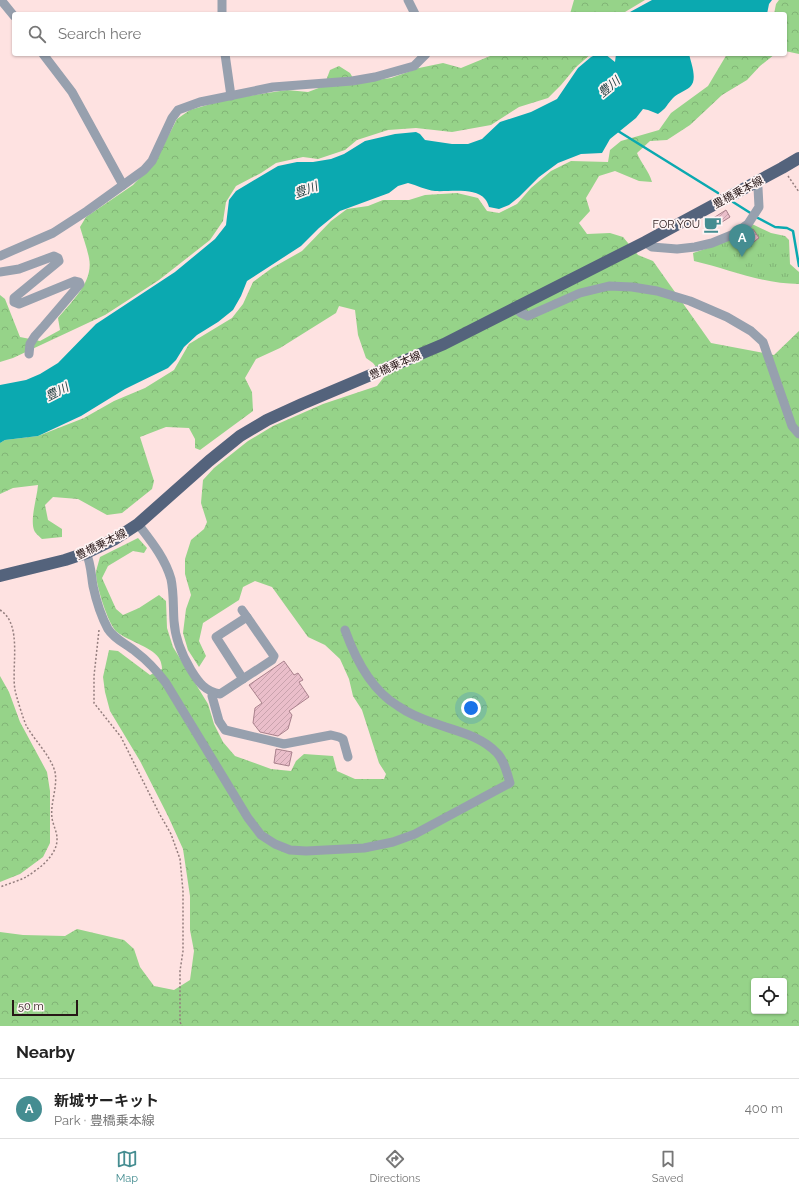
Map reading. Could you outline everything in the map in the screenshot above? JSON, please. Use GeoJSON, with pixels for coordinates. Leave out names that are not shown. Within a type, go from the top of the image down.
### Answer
{"type":"FeatureCollection","features":[{"type":"Feature","properties":{"kind":"main road","name":"豊橋乗本線"},"geometry":{"type":"LineString","coordinates":[[0,576],[65,560],[86,553],[115,539],[138,524],[209,460],[240,436],[302,404],[444,344],[645,242],[799,158]]}},
{"type":"Feature","properties":{"kind":"street"},"geometry":{"type":"LineString","coordinates":[[1,0],[12,14]]}},
{"type":"Feature","properties":{"kind":"street"},"geometry":{"type":"LineString","coordinates":[[222,0],[222,12]]}},
{"type":"Feature","properties":{"kind":"street"},"geometry":{"type":"LineString","coordinates":[[408,0],[415,12]]}},
{"type":"Feature","properties":{"kind":"street"},"geometry":{"type":"LineString","coordinates":[[45,56],[72,92],[123,185]]}},
{"type":"Feature","properties":{"kind":"street"},"geometry":{"type":"LineString","coordinates":[[225,56],[231,96]]}},
{"type":"Feature","properties":{"kind":"street"},"geometry":{"type":"LineString","coordinates":[[0,256],[53,232],[144,170],[152,161],[172,118],[178,110],[200,102],[274,87],[352,81],[375,77],[414,66],[424,56]]}},
{"type":"Feature","properties":{"kind":"street"},"geometry":{"type":"LineString","coordinates":[[645,242],[652,247],[677,249],[712,243],[734,234],[748,224],[759,207],[758,188],[755,183]]}},
{"type":"Feature","properties":{"kind":"street"},"geometry":{"type":"LineString","coordinates":[[0,272],[19,269],[54,256],[58,258],[59,261],[14,298],[14,302],[19,304],[75,281],[80,284],[34,336],[30,344],[29,354]]}},
{"type":"Feature","properties":{"kind":"street"},"geometry":{"type":"LineString","coordinates":[[515,308],[520,313],[528,316],[580,293],[609,286],[632,286],[657,291],[690,301],[727,317],[751,331],[763,342],[792,426],[799,434]]}},
{"type":"Feature","properties":{"kind":"street"},"geometry":{"type":"LineString","coordinates":[[138,524],[153,543],[164,561],[171,578],[174,596],[174,623],[177,639],[182,655],[198,682],[205,689],[220,694],[272,660],[274,656],[245,614],[216,637],[242,679]]}},
{"type":"Feature","properties":{"kind":"street"},"geometry":{"type":"LineString","coordinates":[[86,553],[90,561],[94,588],[100,611],[108,629],[115,638],[136,652],[153,667],[166,683],[248,818],[261,835],[275,844],[290,850],[306,851],[364,848],[393,842],[416,834],[510,783],[498,753],[487,744],[472,736],[431,723],[397,706],[383,694],[367,676],[352,650],[345,630]]}},
{"type":"Feature","properties":{"kind":"street"},"geometry":{"type":"LineString","coordinates":[[213,692],[212,696],[219,721],[225,730],[284,744],[331,735],[343,739],[348,757]]}},
{"type":"Feature","properties":{"kind":"path"},"geometry":{"type":"LineString","coordinates":[[782,168],[799,192]]}},
{"type":"Feature","properties":{"kind":"path"},"geometry":{"type":"LineString","coordinates":[[0,610],[6,614],[12,627],[15,690],[26,725],[42,747],[55,772],[52,816],[57,838],[55,849],[44,864],[25,877],[0,887]]}},
{"type":"Feature","properties":{"kind":"path"},"geometry":{"type":"LineString","coordinates":[[99,629],[94,676],[94,703],[120,737],[171,834],[180,859],[183,891],[183,951],[180,971],[180,1022],[182,1026]]}},
{"type":"Feature","properties":{"kind":"green space"},"geometry":{"type":"Polygon","coordinates":[[[574,0],[645,0],[625,12],[571,12],[574,0]]]}},
{"type":"Feature","properties":{"kind":"green space"},"geometry":{"type":"Polygon","coordinates":[[[779,0],[799,0],[799,54],[787,51],[787,12],[774,12],[776,4],[779,0]]]}},
{"type":"Feature","properties":{"kind":"green space"},"geometry":{"type":"Polygon","coordinates":[[[490,56],[589,56],[576,67],[548,98],[519,107],[491,125],[452,132],[416,128],[388,130],[357,140],[345,150],[318,159],[303,157],[276,163],[236,186],[226,202],[223,221],[210,240],[159,280],[105,315],[13,358],[0,362],[0,295],[5,299],[20,337],[40,341],[60,330],[58,318],[80,291],[85,283],[90,267],[86,246],[80,227],[86,217],[133,185],[155,162],[177,119],[190,110],[228,99],[287,90],[308,92],[324,86],[330,70],[339,66],[350,73],[356,83],[391,78],[419,68],[443,63],[461,68],[490,56]]]}},
{"type":"Feature","properties":{"kind":"green space"},"geometry":{"type":"Polygon","coordinates":[[[726,56],[772,56],[760,66],[747,80],[722,95],[690,125],[667,140],[650,141],[637,153],[652,182],[639,181],[615,171],[599,176],[586,198],[590,211],[579,223],[587,234],[610,233],[623,237],[638,255],[653,261],[711,343],[774,355],[799,331],[799,1026],[0,1026],[0,932],[23,935],[65,936],[77,929],[124,940],[134,949],[140,967],[154,986],[174,990],[190,980],[194,951],[190,930],[190,896],[183,849],[140,761],[110,711],[103,677],[109,650],[118,651],[150,675],[162,669],[161,664],[160,660],[153,652],[117,632],[113,628],[106,613],[96,577],[100,557],[138,538],[147,548],[144,553],[133,551],[108,566],[102,578],[116,609],[123,615],[139,608],[159,595],[166,601],[167,628],[173,647],[208,704],[214,724],[223,742],[235,756],[271,769],[291,771],[296,761],[304,754],[333,756],[337,771],[355,779],[384,779],[386,774],[379,763],[362,710],[353,696],[349,679],[340,659],[325,645],[308,637],[272,587],[255,581],[243,587],[239,600],[203,623],[199,641],[206,656],[199,667],[188,650],[183,633],[186,609],[191,595],[185,574],[185,559],[191,540],[204,529],[207,522],[201,503],[203,480],[214,468],[248,441],[273,426],[323,404],[377,386],[384,377],[373,363],[366,358],[358,335],[355,310],[339,306],[336,313],[280,348],[256,359],[245,378],[252,392],[253,411],[200,450],[195,448],[195,439],[189,428],[166,427],[140,437],[154,481],[152,489],[122,513],[107,515],[78,499],[53,497],[45,505],[48,520],[62,529],[62,537],[42,539],[34,530],[33,514],[38,485],[13,488],[0,494],[0,443],[5,440],[38,436],[84,418],[114,401],[145,388],[174,370],[189,344],[232,318],[243,304],[253,282],[272,268],[302,251],[331,221],[347,209],[368,206],[383,200],[409,200],[425,195],[457,193],[478,198],[487,211],[499,213],[517,204],[531,188],[551,171],[571,161],[608,162],[610,150],[621,141],[659,130],[671,113],[708,86],[726,56]]]}},
{"type":"Feature","properties":{"kind":"green space"},"geometry":{"type":"Polygon","coordinates":[[[752,224],[771,233],[785,236],[789,240],[790,264],[799,272],[799,284],[772,282],[694,261],[693,253],[714,246],[752,224]]]}},
{"type":"Feature","properties":{"kind":"green space"},"geometry":{"type":"Polygon","coordinates":[[[0,676],[9,692],[20,722],[47,772],[50,791],[50,843],[43,857],[20,874],[0,882],[0,676]]]}},
{"type":"Feature","properties":{"kind":"water"},"geometry":{"type":"Polygon","coordinates":[[[652,0],[772,0],[769,4],[767,12],[630,12],[652,0]]]}},
{"type":"Feature","properties":{"kind":"water","name":"豊川"},"geometry":{"type":"Polygon","coordinates":[[[608,56],[615,62],[616,56],[689,56],[694,80],[690,87],[675,96],[658,114],[643,109],[636,118],[610,139],[602,153],[581,154],[558,163],[539,177],[509,205],[499,209],[489,207],[481,195],[468,191],[435,191],[408,183],[398,186],[389,193],[340,211],[319,228],[301,246],[247,281],[233,310],[218,322],[197,335],[184,347],[176,360],[168,368],[125,389],[81,416],[38,436],[5,440],[0,443],[0,385],[26,380],[40,374],[58,363],[96,324],[175,272],[215,239],[226,225],[229,200],[236,191],[278,166],[297,162],[313,162],[331,159],[344,154],[365,141],[395,134],[416,132],[425,140],[452,144],[468,144],[482,139],[500,122],[531,112],[557,99],[578,68],[591,57],[608,56]]]}},
{"type":"Feature","properties":{"kind":"building"},"geometry":{"type":"Polygon","coordinates":[[[726,210],[730,217],[711,229],[707,222],[726,210]]]}},
{"type":"Feature","properties":{"kind":"building"},"geometry":{"type":"Polygon","coordinates":[[[753,229],[759,238],[743,250],[736,241],[753,229]]]}},
{"type":"Feature","properties":{"kind":"building"},"geometry":{"type":"Polygon","coordinates":[[[284,661],[294,675],[298,673],[303,680],[299,682],[309,697],[289,711],[292,715],[288,729],[278,736],[260,732],[253,723],[255,708],[262,703],[249,685],[284,661]]]}},
{"type":"Feature","properties":{"kind":"building"},"geometry":{"type":"Polygon","coordinates":[[[276,749],[292,752],[289,766],[274,763],[276,749]]]}},
{"type":"Feature","properties":{"kind":"waterway"},"geometry":{"type":"LineString","coordinates":[[618,131],[718,193]]}},
{"type":"Feature","properties":{"kind":"waterway"},"geometry":{"type":"LineString","coordinates":[[733,202],[752,214]]}},
{"type":"Feature","properties":{"kind":"waterway"},"geometry":{"type":"LineString","coordinates":[[756,217],[775,227],[787,228],[793,231],[799,266]]}},
{"type":"Feature","properties":{"kind":"place","name":"FOR YOU"},"geometry":{"type":"Point","coordinates":[713,224]}},
{"type":"Feature","properties":{"kind":"place","name":"新城サーキット"},"geometry":{"type":"Point","coordinates":[742,257]}}]}
